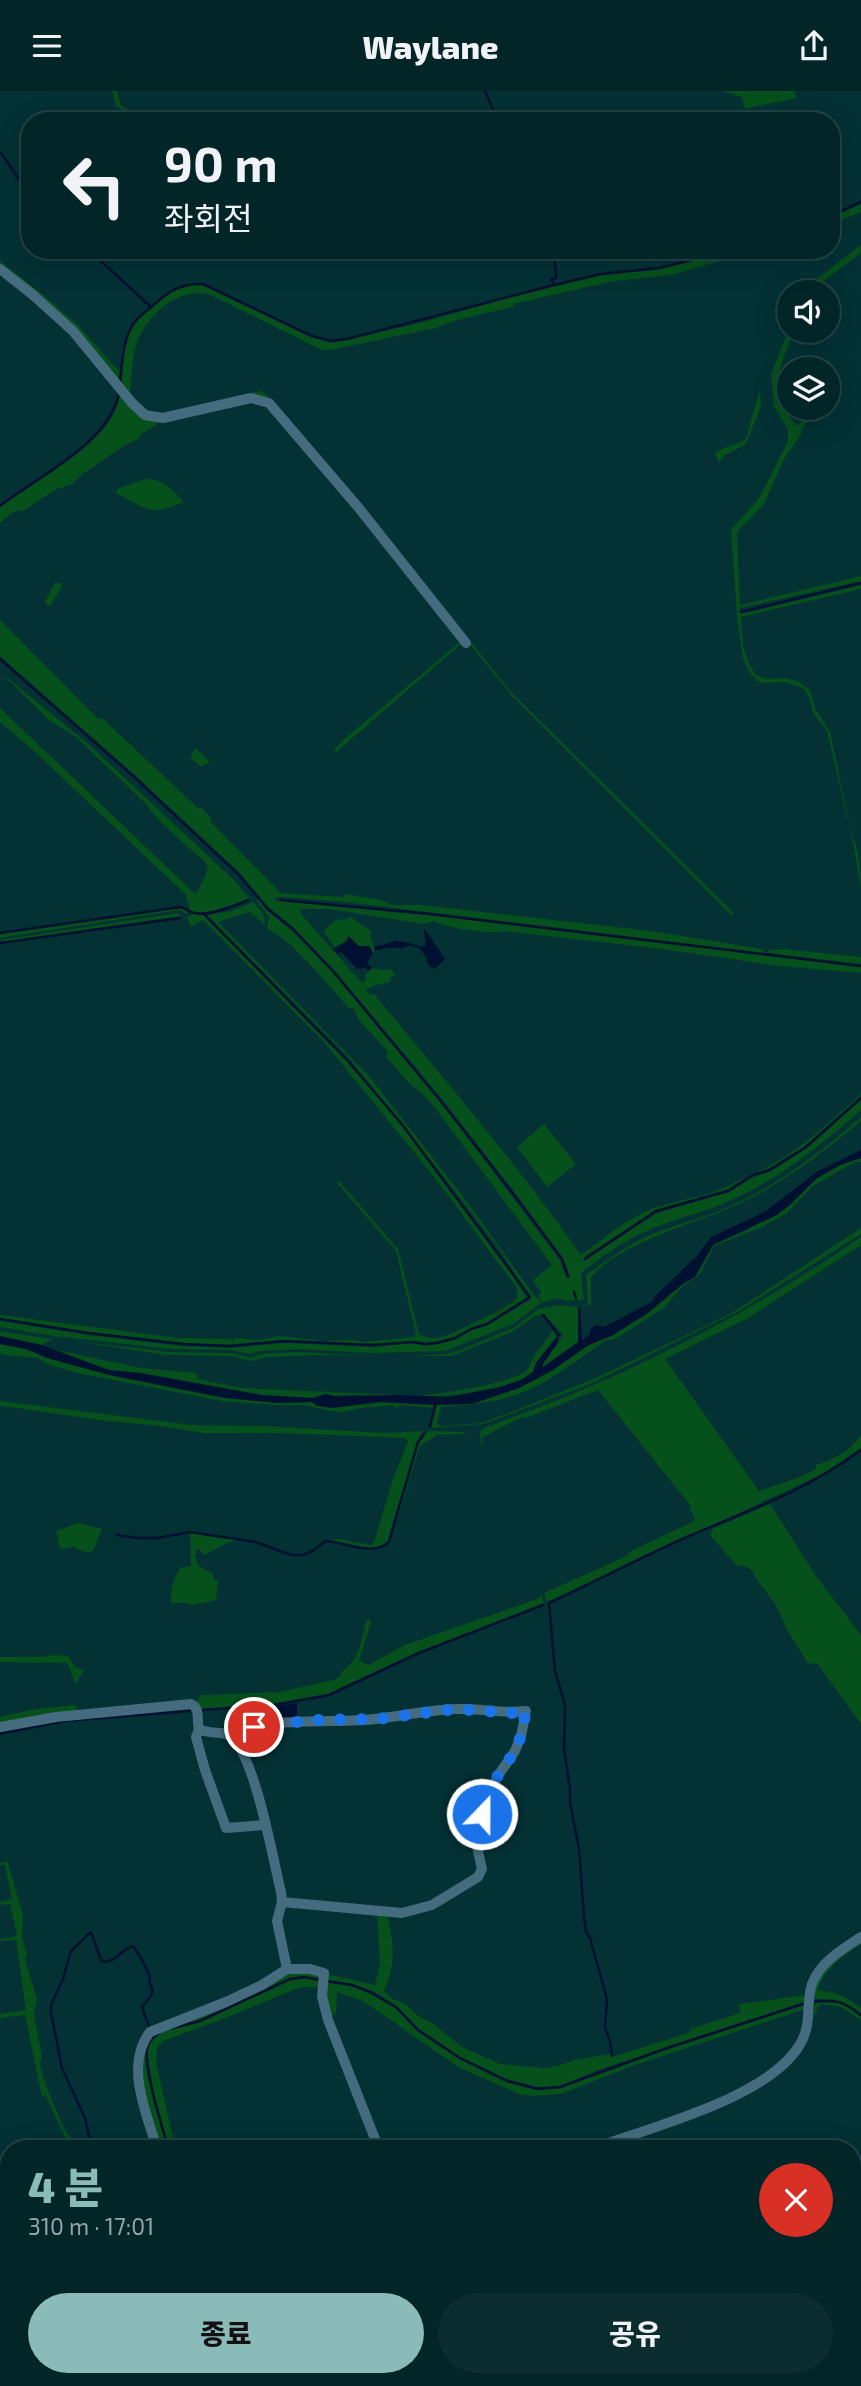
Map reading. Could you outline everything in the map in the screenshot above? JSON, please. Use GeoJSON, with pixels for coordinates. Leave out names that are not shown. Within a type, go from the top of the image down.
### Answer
{"type":"FeatureCollection","features":[{"type":"Feature","properties":{"kind":"street"},"geometry":{"type":"LineString","coordinates":[[0,269],[73,331],[145,415],[155,419],[163,418],[251,398],[270,403],[358,507],[466,643]]}},
{"type":"Feature","properties":{"kind":"street"},"geometry":{"type":"LineString","coordinates":[[0,1727],[56,1717],[191,1704],[197,1709],[199,1729],[196,1737],[205,1770],[226,1828],[265,1825]]}},
{"type":"Feature","properties":{"kind":"street"},"geometry":{"type":"LineString","coordinates":[[232,1737],[254,1727],[313,1720],[377,1719],[455,1709],[512,1713],[526,1711],[515,1751],[497,1777],[475,1830],[476,1848],[482,1869],[478,1877],[432,1905],[402,1913],[282,1902]]}},
{"type":"Feature","properties":{"kind":"street"},"geometry":{"type":"LineString","coordinates":[[199,1729],[206,1733],[227,1734],[232,1737],[255,1782],[282,1902],[276,1921],[287,1969]]}},
{"type":"Feature","properties":{"kind":"street"},"geometry":{"type":"LineString","coordinates":[[617,2140],[692,2113],[743,2091],[775,2072],[789,2060],[808,2028],[812,1985],[823,1966],[861,1937]]}},
{"type":"Feature","properties":{"kind":"street"},"geometry":{"type":"LineString","coordinates":[[155,2140],[139,2081],[138,2061],[145,2038],[150,2032],[262,1985],[287,1969],[324,1973],[324,2008],[331,2033],[375,2140]]}},
{"type":"Feature","properties":{"kind":"green space"},"geometry":{"type":"Polygon","coordinates":[[[112,91],[117,91],[121,106],[133,112],[126,112],[116,106],[112,91]]]}},
{"type":"Feature","properties":{"kind":"green space"},"geometry":{"type":"Polygon","coordinates":[[[722,91],[795,91],[796,98],[745,109],[742,97],[722,91]]]}},
{"type":"Feature","properties":{"kind":"green space"},"geometry":{"type":"Polygon","coordinates":[[[861,204],[861,212],[840,220],[840,213],[861,204]]]}},
{"type":"Feature","properties":{"kind":"green space"},"geometry":{"type":"Polygon","coordinates":[[[861,245],[861,253],[825,280],[816,280],[861,245]]]}},
{"type":"Feature","properties":{"kind":"green space"},"geometry":{"type":"Polygon","coordinates":[[[700,259],[726,259],[671,275],[614,281],[513,304],[513,307],[433,329],[330,350],[322,350],[211,295],[189,294],[159,310],[144,328],[136,344],[130,393],[142,406],[121,387],[125,349],[134,325],[168,295],[187,286],[203,285],[311,337],[331,343],[420,323],[601,275],[660,269],[700,259]]]}},
{"type":"Feature","properties":{"kind":"green space"},"geometry":{"type":"Polygon","coordinates":[[[0,261],[79,326],[115,367],[118,370],[120,368],[118,383],[101,362],[0,268],[0,261]]]}},
{"type":"Feature","properties":{"kind":"green space"},"geometry":{"type":"Polygon","coordinates":[[[783,343],[789,343],[784,357],[778,357],[783,343]]]}},
{"type":"Feature","properties":{"kind":"green space"},"geometry":{"type":"Polygon","coordinates":[[[777,359],[777,411],[774,406],[771,375],[777,359]]]}},
{"type":"Feature","properties":{"kind":"green space"},"geometry":{"type":"Polygon","coordinates":[[[120,390],[131,404],[163,420],[72,484],[57,489],[21,512],[13,512],[0,523],[0,507],[60,466],[103,430],[115,411],[120,390]]]}},
{"type":"Feature","properties":{"kind":"green space"},"geometry":{"type":"Polygon","coordinates":[[[760,390],[761,406],[746,444],[725,455],[719,463],[715,453],[746,438],[760,390]]]}},
{"type":"Feature","properties":{"kind":"green space"},"geometry":{"type":"Polygon","coordinates":[[[262,391],[275,403],[401,555],[512,693],[733,912],[732,916],[512,696],[291,424],[251,395],[253,392],[262,391]]]}},
{"type":"Feature","properties":{"kind":"green space"},"geometry":{"type":"Polygon","coordinates":[[[783,420],[792,420],[797,426],[808,420],[784,459],[764,504],[737,532],[740,605],[861,576],[861,581],[740,608],[739,611],[741,614],[861,585],[861,589],[741,617],[743,646],[756,675],[767,679],[785,678],[797,681],[810,690],[815,708],[830,731],[851,832],[858,852],[861,889],[827,731],[813,712],[803,688],[785,682],[762,683],[750,673],[743,659],[731,530],[760,497],[788,441],[788,429],[783,420]]]}},
{"type":"Feature","properties":{"kind":"green space"},"geometry":{"type":"Polygon","coordinates":[[[145,479],[163,483],[184,502],[155,510],[142,507],[115,493],[119,488],[145,479]]]}},
{"type":"Feature","properties":{"kind":"green space"},"geometry":{"type":"Polygon","coordinates":[[[55,583],[61,583],[62,586],[51,605],[47,606],[45,602],[55,583]]]}},
{"type":"Feature","properties":{"kind":"green space"},"geometry":{"type":"Polygon","coordinates":[[[0,620],[98,719],[102,718],[199,809],[202,808],[212,819],[211,822],[281,893],[343,897],[345,894],[381,900],[393,905],[421,905],[651,931],[762,949],[765,953],[336,901],[281,897],[275,898],[277,901],[430,915],[861,967],[861,973],[779,966],[662,949],[504,931],[469,930],[434,921],[424,924],[329,909],[300,909],[301,914],[362,983],[372,968],[391,969],[396,974],[391,977],[390,982],[365,990],[370,995],[374,994],[480,1123],[581,1255],[647,1211],[721,1189],[749,1176],[728,1189],[656,1210],[584,1257],[583,1261],[657,1213],[729,1192],[754,1177],[771,1171],[807,1148],[861,1100],[861,1110],[801,1159],[769,1181],[724,1204],[649,1230],[605,1255],[581,1273],[584,1300],[565,1301],[558,1298],[541,1303],[513,1324],[445,1351],[373,1353],[297,1349],[251,1354],[232,1350],[171,1349],[53,1336],[0,1327],[0,1321],[183,1346],[230,1348],[285,1343],[374,1347],[412,1343],[426,1346],[455,1340],[488,1325],[531,1299],[499,1249],[349,1058],[207,915],[231,911],[253,902],[263,913],[265,925],[250,912],[218,922],[368,1075],[541,1302],[541,1293],[533,1280],[552,1265],[429,1100],[408,1082],[386,1057],[388,1052],[358,1019],[354,1009],[349,1008],[287,942],[267,929],[269,917],[256,900],[291,930],[333,973],[440,1101],[560,1260],[566,1277],[570,1276],[563,1258],[513,1190],[442,1099],[334,970],[293,927],[269,908],[240,873],[135,775],[0,656],[0,620]]]}},
{"type":"Feature","properties":{"kind":"green space"},"geometry":{"type":"Polygon","coordinates":[[[461,641],[461,644],[334,754],[342,741],[461,641]]]}},
{"type":"Feature","properties":{"kind":"green space"},"geometry":{"type":"Polygon","coordinates":[[[0,672],[86,742],[235,881],[250,899],[202,913],[190,910],[185,894],[0,722],[0,708],[194,893],[198,891],[208,869],[205,862],[76,737],[49,720],[0,672]]]}},
{"type":"Feature","properties":{"kind":"green space"},"geometry":{"type":"Polygon","coordinates":[[[196,748],[210,762],[201,767],[190,758],[196,748]]]}},
{"type":"Feature","properties":{"kind":"green space"},"geometry":{"type":"Polygon","coordinates":[[[181,908],[190,912],[186,914],[180,910],[0,938],[0,934],[181,908]]]}},
{"type":"Feature","properties":{"kind":"green space"},"geometry":{"type":"Polygon","coordinates":[[[178,913],[181,916],[0,942],[0,940],[178,913]]]}},
{"type":"Feature","properties":{"kind":"green space"},"geometry":{"type":"Polygon","coordinates":[[[202,914],[347,1061],[400,1124],[497,1252],[527,1298],[487,1323],[454,1338],[426,1343],[412,1341],[374,1345],[284,1340],[230,1345],[183,1344],[0,1318],[0,1315],[178,1338],[232,1341],[235,1338],[259,1340],[280,1336],[364,1342],[414,1337],[416,1334],[396,1251],[337,1183],[339,1181],[398,1249],[419,1334],[432,1338],[444,1336],[506,1307],[517,1298],[517,1288],[435,1178],[324,1042],[203,920],[191,927],[187,917],[202,914]]]}},
{"type":"Feature","properties":{"kind":"green space"},"geometry":{"type":"Polygon","coordinates":[[[351,917],[371,931],[375,951],[373,953],[369,946],[359,946],[348,936],[347,941],[335,947],[323,931],[337,919],[351,917]]]}},
{"type":"Feature","properties":{"kind":"green space"},"geometry":{"type":"Polygon","coordinates":[[[783,949],[861,957],[861,964],[769,953],[768,950],[783,949]]]}},
{"type":"Feature","properties":{"kind":"green space"},"geometry":{"type":"Polygon","coordinates":[[[861,1094],[805,1146],[769,1168],[755,1173],[796,1149],[861,1094]]]}},
{"type":"Feature","properties":{"kind":"green space"},"geometry":{"type":"Polygon","coordinates":[[[861,1117],[861,1121],[819,1155],[759,1194],[725,1210],[641,1243],[605,1264],[591,1277],[591,1304],[580,1307],[588,1303],[586,1275],[617,1253],[650,1235],[716,1212],[754,1194],[802,1164],[861,1117]]]}},
{"type":"Feature","properties":{"kind":"green space"},"geometry":{"type":"Polygon","coordinates":[[[544,1124],[576,1164],[547,1187],[517,1147],[544,1124]]]}},
{"type":"Feature","properties":{"kind":"green space"},"geometry":{"type":"Polygon","coordinates":[[[861,1158],[861,1162],[855,1162],[813,1186],[787,1213],[762,1227],[714,1246],[700,1274],[682,1287],[664,1308],[615,1339],[605,1341],[537,1386],[514,1395],[473,1404],[519,1388],[553,1370],[587,1346],[613,1335],[648,1313],[695,1277],[713,1245],[747,1230],[790,1205],[816,1179],[840,1165],[861,1158]]]}},
{"type":"Feature","properties":{"kind":"green space"},"geometry":{"type":"Polygon","coordinates":[[[861,1228],[861,1234],[739,1311],[590,1384],[484,1424],[431,1428],[437,1405],[471,1404],[441,1407],[437,1424],[442,1426],[481,1423],[593,1379],[733,1312],[861,1228]]]}},
{"type":"Feature","properties":{"kind":"green space"},"geometry":{"type":"Polygon","coordinates":[[[861,1237],[861,1245],[748,1318],[665,1359],[759,1491],[816,1469],[816,1465],[846,1450],[861,1435],[861,1448],[821,1475],[547,1602],[544,1593],[629,1555],[629,1552],[694,1521],[690,1505],[598,1390],[526,1418],[522,1417],[483,1437],[481,1447],[480,1432],[486,1427],[584,1389],[680,1344],[772,1294],[861,1237]]]}},
{"type":"Feature","properties":{"kind":"green space"},"geometry":{"type":"Polygon","coordinates":[[[559,1305],[578,1307],[579,1342],[543,1368],[563,1335],[544,1314],[535,1316],[512,1332],[452,1356],[406,1356],[446,1354],[460,1350],[515,1327],[538,1309],[559,1305]]]}},
{"type":"Feature","properties":{"kind":"green space"},"geometry":{"type":"Polygon","coordinates":[[[0,1331],[52,1339],[42,1345],[0,1336],[0,1331]]]}},
{"type":"Feature","properties":{"kind":"green space"},"geometry":{"type":"Polygon","coordinates":[[[553,1331],[557,1336],[536,1363],[532,1375],[478,1392],[422,1396],[488,1385],[526,1372],[535,1354],[553,1331]]]}},
{"type":"Feature","properties":{"kind":"green space"},"geometry":{"type":"Polygon","coordinates":[[[73,1341],[171,1352],[232,1353],[252,1358],[260,1354],[297,1352],[372,1356],[268,1357],[251,1361],[232,1356],[165,1355],[73,1341]]]}},
{"type":"Feature","properties":{"kind":"green space"},"geometry":{"type":"Polygon","coordinates":[[[0,1344],[26,1349],[68,1364],[173,1388],[277,1403],[312,1402],[332,1408],[381,1402],[434,1405],[434,1408],[403,1405],[395,1408],[393,1405],[344,1412],[305,1405],[222,1401],[77,1373],[47,1364],[38,1358],[5,1355],[0,1353],[0,1344]]]}},
{"type":"Feature","properties":{"kind":"green space"},"geometry":{"type":"Polygon","coordinates":[[[56,1350],[141,1368],[197,1373],[197,1379],[242,1388],[399,1395],[325,1394],[313,1398],[262,1395],[109,1370],[73,1359],[56,1350]]]}},
{"type":"Feature","properties":{"kind":"green space"},"geometry":{"type":"Polygon","coordinates":[[[0,1401],[192,1425],[385,1433],[423,1431],[417,1442],[387,1542],[374,1548],[366,1548],[325,1540],[339,1539],[370,1545],[374,1542],[408,1441],[405,1438],[203,1433],[0,1406],[0,1401]]]}},
{"type":"Feature","properties":{"kind":"green space"},"geometry":{"type":"Polygon","coordinates":[[[428,1431],[468,1434],[437,1435],[420,1446],[390,1543],[419,1443],[428,1431]]]}},
{"type":"Feature","properties":{"kind":"green space"},"geometry":{"type":"Polygon","coordinates":[[[770,1504],[816,1576],[861,1635],[861,1724],[817,1663],[808,1664],[786,1628],[777,1607],[752,1571],[737,1566],[711,1536],[712,1529],[770,1504]]]}},
{"type":"Feature","properties":{"kind":"green space"},"geometry":{"type":"Polygon","coordinates":[[[78,1523],[102,1529],[91,1552],[74,1547],[60,1549],[56,1531],[78,1523]]]}},
{"type":"Feature","properties":{"kind":"green space"},"geometry":{"type":"Polygon","coordinates":[[[190,1533],[238,1540],[204,1555],[199,1549],[196,1550],[198,1565],[213,1574],[214,1580],[218,1581],[216,1600],[192,1605],[171,1603],[174,1581],[180,1568],[191,1566],[190,1533]]]}},
{"type":"Feature","properties":{"kind":"green space"},"geometry":{"type":"Polygon","coordinates":[[[541,1594],[544,1603],[418,1652],[328,1694],[273,1704],[201,1709],[196,1702],[201,1695],[279,1692],[334,1680],[341,1676],[341,1672],[356,1656],[367,1619],[371,1620],[371,1623],[359,1660],[368,1665],[405,1645],[539,1598],[541,1594]]]}},
{"type":"Feature","properties":{"kind":"green space"},"geometry":{"type":"Polygon","coordinates":[[[68,1656],[75,1667],[84,1670],[76,1684],[67,1663],[0,1662],[0,1657],[68,1656]]]}},
{"type":"Feature","properties":{"kind":"green space"},"geometry":{"type":"Polygon","coordinates":[[[76,1705],[77,1712],[0,1725],[0,1717],[35,1709],[76,1705]]]}},
{"type":"Feature","properties":{"kind":"green space"},"geometry":{"type":"Polygon","coordinates":[[[6,1857],[23,1915],[22,1938],[27,1954],[25,1959],[37,1999],[34,2015],[42,2056],[40,2065],[64,2129],[72,2140],[66,2140],[45,2094],[42,2097],[25,2015],[0,2018],[0,2014],[26,2010],[16,1940],[0,1941],[17,1936],[10,1904],[0,1905],[0,1902],[12,1899],[5,1865],[0,1865],[6,1862],[6,1857]]]}},
{"type":"Feature","properties":{"kind":"green space"},"geometry":{"type":"Polygon","coordinates":[[[377,1914],[387,1914],[392,1944],[391,1972],[384,1991],[462,2047],[500,2064],[544,2068],[611,2054],[612,2057],[740,2013],[739,2004],[807,1995],[807,2001],[598,2070],[560,2086],[538,2087],[507,2079],[460,2057],[419,2029],[397,2006],[373,1991],[328,1980],[327,1974],[375,1985],[380,1964],[377,1914]]]}},
{"type":"Feature","properties":{"kind":"green space"},"geometry":{"type":"Polygon","coordinates":[[[861,1940],[861,1944],[829,1969],[818,1990],[846,1998],[861,2008],[861,2014],[840,2001],[815,1999],[819,1980],[824,1972],[861,1940]]]}},
{"type":"Feature","properties":{"kind":"green space"},"geometry":{"type":"Polygon","coordinates":[[[288,1970],[322,1974],[321,1979],[305,1976],[290,1978],[210,2016],[162,2030],[151,2039],[147,2045],[146,2066],[165,2140],[156,2140],[145,2106],[139,2074],[143,2045],[151,2033],[239,1998],[288,1970]]]}},
{"type":"Feature","properties":{"kind":"green space"},"geometry":{"type":"Polygon","coordinates":[[[305,1978],[321,1981],[321,1987],[293,1990],[163,2041],[157,2048],[156,2063],[174,2140],[167,2140],[155,2104],[148,2051],[152,2039],[167,2030],[204,2020],[266,1989],[305,1978]]]}},
{"type":"Feature","properties":{"kind":"green space"},"geometry":{"type":"Polygon","coordinates":[[[325,1982],[351,1986],[371,1994],[395,2008],[417,2031],[459,2059],[506,2082],[538,2090],[561,2088],[599,2072],[807,2004],[808,2008],[635,2065],[561,2094],[530,2096],[519,2094],[460,2068],[360,2000],[337,1992],[336,2013],[329,2019],[325,1982]]]}},
{"type":"Feature","properties":{"kind":"green space"},"geometry":{"type":"Polygon","coordinates":[[[815,2002],[840,2003],[855,2012],[861,2020],[841,2007],[822,2004],[813,2020],[815,2002]]]}},
{"type":"Feature","properties":{"kind":"water"},"geometry":{"type":"Polygon","coordinates":[[[424,928],[445,959],[435,969],[429,966],[423,952],[414,946],[375,951],[374,946],[397,941],[426,946],[424,928]]]}},
{"type":"Feature","properties":{"kind":"water"},"geometry":{"type":"Polygon","coordinates":[[[348,936],[359,946],[369,946],[373,953],[367,963],[372,968],[370,970],[357,969],[341,952],[337,954],[333,949],[347,941],[348,936]]]}},
{"type":"Feature","properties":{"kind":"water"},"geometry":{"type":"Polygon","coordinates":[[[861,1150],[861,1158],[840,1165],[816,1179],[777,1215],[713,1245],[695,1277],[648,1313],[613,1335],[587,1346],[553,1370],[519,1388],[472,1404],[381,1402],[332,1408],[317,1406],[312,1402],[277,1403],[225,1398],[109,1375],[47,1358],[26,1349],[0,1344],[0,1336],[42,1345],[109,1370],[262,1395],[313,1398],[325,1394],[448,1397],[500,1387],[532,1376],[536,1363],[557,1336],[559,1341],[543,1367],[578,1342],[578,1307],[582,1340],[595,1325],[604,1327],[650,1303],[687,1270],[711,1237],[766,1211],[818,1171],[861,1150]]]}},
{"type":"Feature","properties":{"kind":"water"},"geometry":{"type":"Polygon","coordinates":[[[297,1703],[297,1720],[257,1724],[256,1708],[297,1703]]]}},
{"type":"Feature","properties":{"kind":"waterway"},"geometry":{"type":"LineString","coordinates":[[485,91],[494,112]]}},
{"type":"Feature","properties":{"kind":"waterway"},"geometry":{"type":"LineString","coordinates":[[0,152],[21,182]]}},
{"type":"Feature","properties":{"kind":"waterway"},"geometry":{"type":"LineString","coordinates":[[840,212],[861,202]]}},
{"type":"Feature","properties":{"kind":"waterway"},"geometry":{"type":"LineString","coordinates":[[99,259],[151,307]]}},
{"type":"Feature","properties":{"kind":"waterway"},"geometry":{"type":"LineString","coordinates":[[554,284],[551,279],[556,278],[555,259]]}},
{"type":"Feature","properties":{"kind":"waterway"},"geometry":{"type":"LineString","coordinates":[[120,382],[125,347],[133,325],[168,294],[187,285],[203,284],[312,336],[331,341],[601,274],[659,268],[696,259]]}},
{"type":"Feature","properties":{"kind":"waterway"},"geometry":{"type":"LineString","coordinates":[[0,506],[87,443],[102,428],[113,411],[119,393]]}},
{"type":"Feature","properties":{"kind":"waterway"},"geometry":{"type":"LineString","coordinates":[[741,612],[861,583]]}},
{"type":"Feature","properties":{"kind":"waterway"},"geometry":{"type":"LineString","coordinates":[[0,659],[133,776],[238,874],[268,909],[292,928],[333,971],[511,1191],[562,1259],[568,1277]]}},
{"type":"Feature","properties":{"kind":"waterway"},"geometry":{"type":"LineString","coordinates":[[0,933],[181,907],[197,913],[220,911],[248,900]]}},
{"type":"Feature","properties":{"kind":"waterway"},"geometry":{"type":"LineString","coordinates":[[281,900],[430,914],[861,966]]}},
{"type":"Feature","properties":{"kind":"waterway"},"geometry":{"type":"LineString","coordinates":[[0,1319],[183,1344],[230,1346],[284,1341],[426,1344],[455,1338],[487,1324],[530,1297],[401,1123],[347,1060],[203,913]]}},
{"type":"Feature","properties":{"kind":"waterway"},"geometry":{"type":"LineString","coordinates":[[0,943],[180,918]]}},
{"type":"Feature","properties":{"kind":"waterway"},"geometry":{"type":"LineString","coordinates":[[585,1259],[656,1211],[728,1191],[753,1175],[770,1170],[806,1147],[861,1098]]}},
{"type":"Feature","properties":{"kind":"waterway"},"geometry":{"type":"LineString","coordinates":[[656,1297],[702,1253]]}},
{"type":"Feature","properties":{"kind":"waterway"},"geometry":{"type":"LineString","coordinates":[[574,1292],[576,1298]]}},
{"type":"Feature","properties":{"kind":"waterway"},"geometry":{"type":"LineString","coordinates":[[543,1315],[559,1335],[557,1336]]}},
{"type":"Feature","properties":{"kind":"waterway"},"geometry":{"type":"LineString","coordinates":[[523,1380],[535,1372]]}},
{"type":"Feature","properties":{"kind":"waterway"},"geometry":{"type":"LineString","coordinates":[[430,1426],[435,1405]]}},
{"type":"Feature","properties":{"kind":"waterway"},"geometry":{"type":"LineString","coordinates":[[117,1535],[158,1538],[190,1532],[256,1542],[291,1555],[311,1552],[326,1541],[367,1549],[382,1546],[389,1542],[418,1442],[424,1434]]}},
{"type":"Feature","properties":{"kind":"waterway"},"geometry":{"type":"LineString","coordinates":[[612,2056],[605,2028],[607,1999],[586,1932],[579,1849],[564,1749],[565,1705],[555,1671],[549,1603],[671,1544],[799,1488],[861,1450]]}},
{"type":"Feature","properties":{"kind":"waterway"},"geometry":{"type":"LineString","coordinates":[[201,1710],[274,1705],[329,1695],[419,1653],[543,1605]]}},
{"type":"Feature","properties":{"kind":"waterway"},"geometry":{"type":"LineString","coordinates":[[0,1734],[65,1721],[190,1711]]}},
{"type":"Feature","properties":{"kind":"waterway"},"geometry":{"type":"LineString","coordinates":[[94,2140],[89,2136],[85,2118],[62,2068],[51,2012],[51,2005],[63,1979],[71,1951],[91,1932],[101,1960],[110,1961],[133,1946],[138,1954],[150,1977],[151,1995],[142,2007],[150,2029]]}},
{"type":"Feature","properties":{"kind":"waterway"},"geometry":{"type":"LineString","coordinates":[[169,2029],[200,2021],[290,1979],[305,1977],[319,1980]]}},
{"type":"Feature","properties":{"kind":"waterway"},"geometry":{"type":"LineString","coordinates":[[326,1981],[352,1985],[372,1993],[396,2007],[418,2030],[460,2058],[507,2081],[538,2089],[560,2087],[673,2046],[806,2003]]}},
{"type":"Feature","properties":{"kind":"waterway"},"geometry":{"type":"LineString","coordinates":[[813,2002],[839,2002],[861,2015]]}},
{"type":"Feature","properties":{"kind":"waterway"},"geometry":{"type":"LineString","coordinates":[[159,2033],[148,2045],[147,2066],[166,2140]]}},
{"type":"Feature","properties":{"kind":"route"},"geometry":{"type":"LineString","coordinates":[[254,1727],[313,1720],[355,1721],[455,1709],[512,1713],[526,1711],[515,1751],[497,1777],[482,1814]]}}]}
